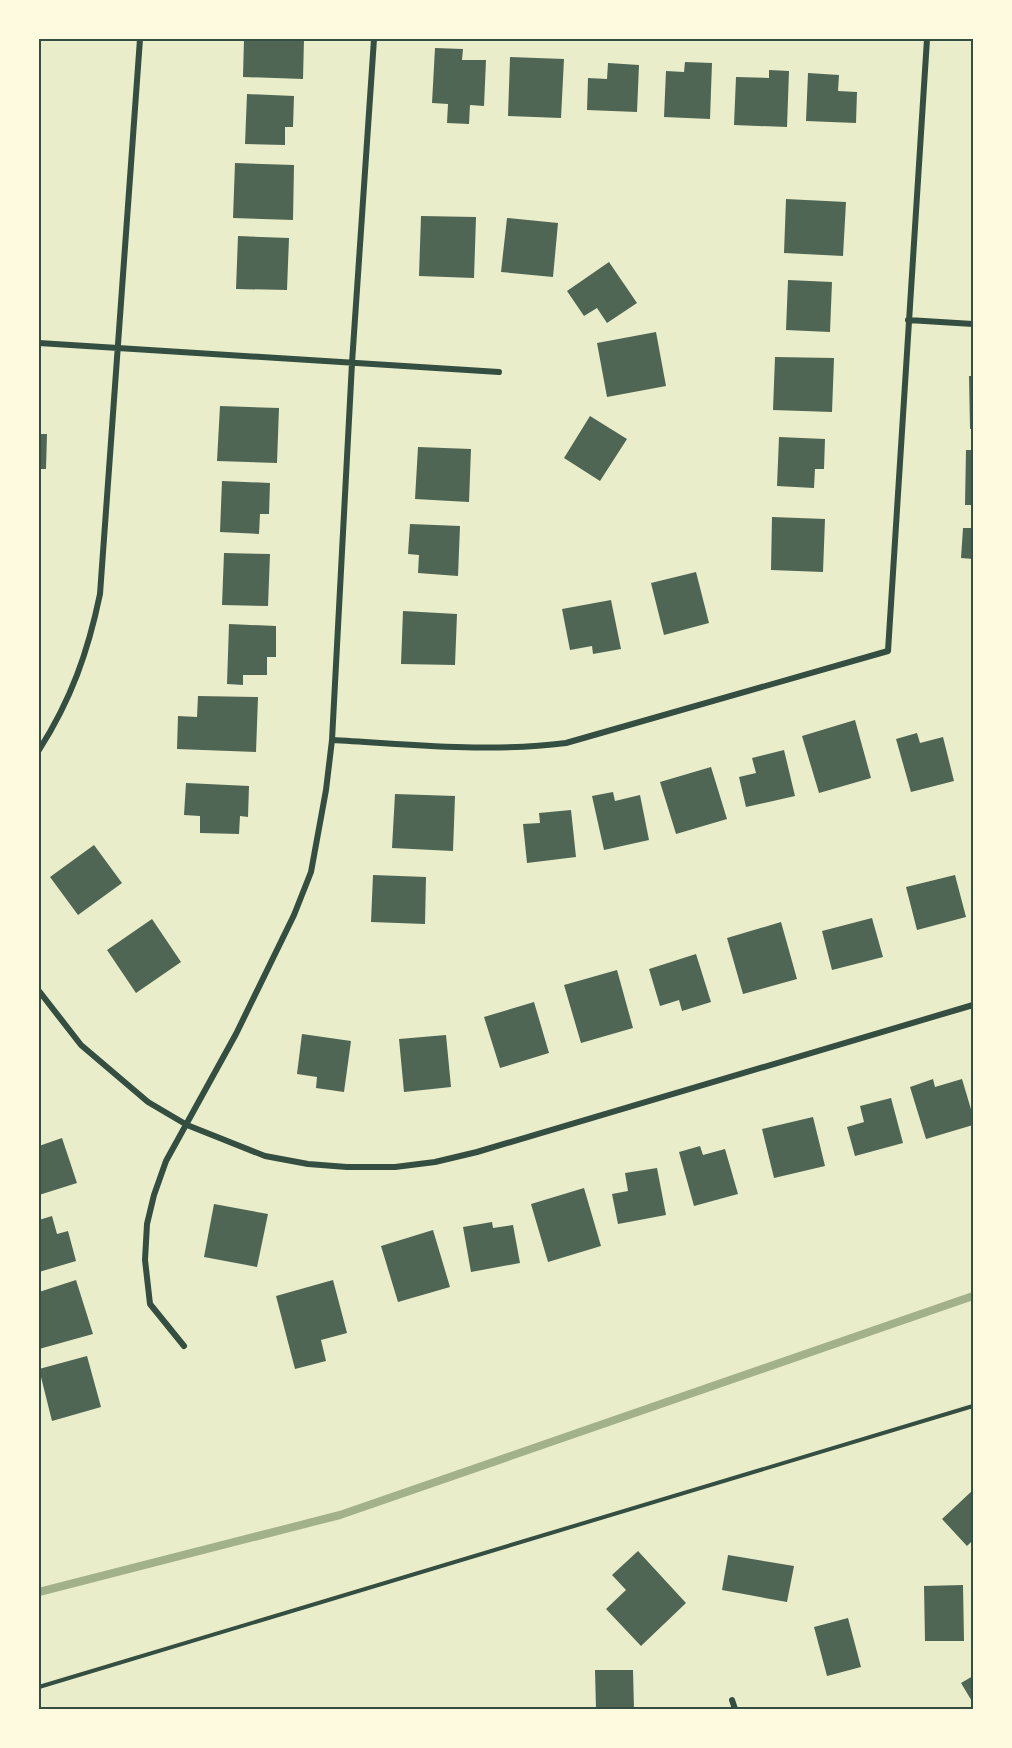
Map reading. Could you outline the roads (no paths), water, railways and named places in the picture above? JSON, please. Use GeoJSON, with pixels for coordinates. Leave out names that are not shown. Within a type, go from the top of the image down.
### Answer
{"type":"FeatureCollection","features":[{"type":"Feature","properties":{"kind":"street"},"geometry":{"type":"LineString","coordinates":[[39,750],[55,725],[75,681],[90,641],[100,594],[140,39]]}},
{"type":"Feature","properties":{"kind":"street"},"geometry":{"type":"LineString","coordinates":[[184,1346],[150,1304],[145,1260],[147,1224],[154,1195],[166,1161],[236,1034],[294,915],[311,872],[326,790],[332,740],[352,363],[374,39]]}},
{"type":"Feature","properties":{"kind":"street"},"geometry":{"type":"LineString","coordinates":[[332,740],[495,748],[566,743],[888,651],[927,39]]}},
{"type":"Feature","properties":{"kind":"street"},"geometry":{"type":"LineString","coordinates":[[908,320],[973,324]]}},
{"type":"Feature","properties":{"kind":"street"},"geometry":{"type":"LineString","coordinates":[[39,343],[499,372]]}},
{"type":"Feature","properties":{"kind":"street"},"geometry":{"type":"LineString","coordinates":[[39,991],[81,1045],[148,1102],[187,1125],[265,1156],[308,1164],[347,1167],[395,1167],[435,1162],[500,1145],[973,1005]]}},
{"type":"Feature","properties":{"kind":"street"},"geometry":{"type":"LineString","coordinates":[[732,1700],[735,1709]]}},
{"type":"Feature","properties":{"kind":"waterway"},"geometry":{"type":"LineString","coordinates":[[39,1592],[340,1515],[973,1296]]}}]}
